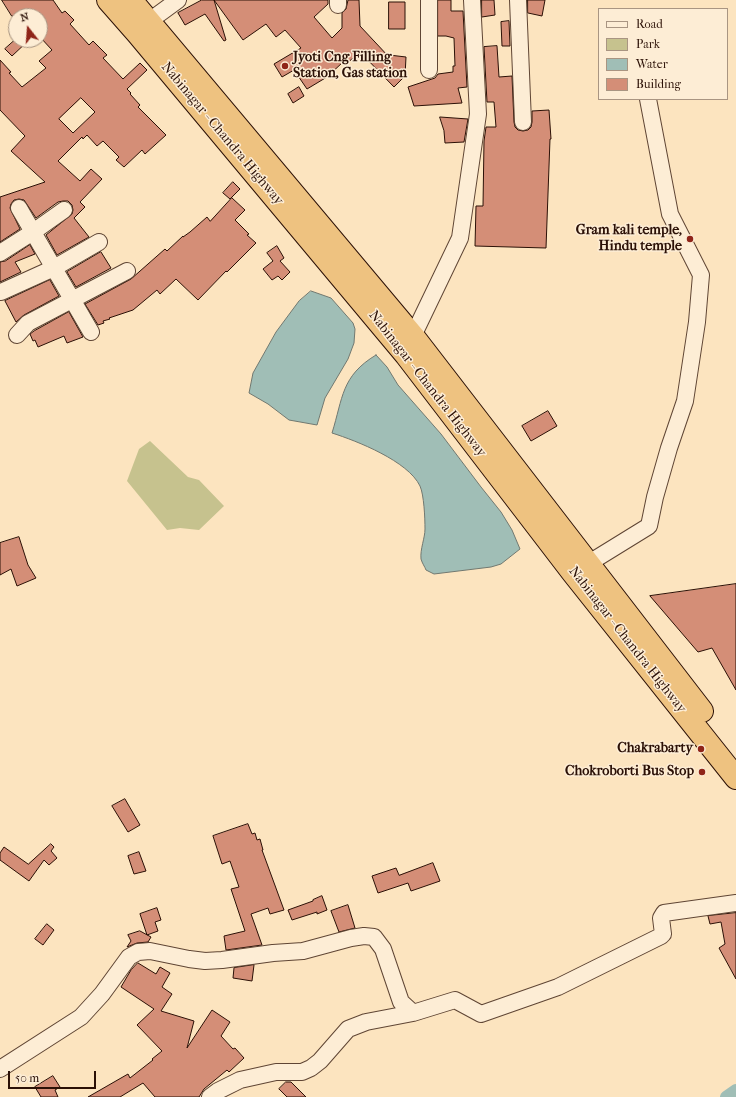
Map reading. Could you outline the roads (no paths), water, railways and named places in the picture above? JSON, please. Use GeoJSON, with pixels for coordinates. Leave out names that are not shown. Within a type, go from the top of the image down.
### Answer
{"type":"FeatureCollection","features":[{"type":"Feature","properties":{"kind":"highway","name":"Nabinagar - Chandra Highway"},"geometry":{"type":"LineString","coordinates":[[108,0],[148,45],[406,355],[564,560],[622,620],[736,756]]}},
{"type":"Feature","properties":{"kind":"highway","name":"Nabinagar - Chandra Highway"},"geometry":{"type":"LineString","coordinates":[[131,0],[412,336],[589,563],[622,620],[736,778]]}},
{"type":"Feature","properties":{"kind":"street"},"geometry":{"type":"LineString","coordinates":[[148,22],[178,0]]}},
{"type":"Feature","properties":{"kind":"street"},"geometry":{"type":"LineString","coordinates":[[428,70],[429,0]]}},
{"type":"Feature","properties":{"kind":"street"},"geometry":{"type":"LineString","coordinates":[[412,336],[460,238],[478,114],[472,0]]}},
{"type":"Feature","properties":{"kind":"street"},"geometry":{"type":"LineString","coordinates":[[518,0],[523,122]]}},
{"type":"Feature","properties":{"kind":"street"},"geometry":{"type":"LineString","coordinates":[[589,563],[649,526],[655,497],[669,448],[685,401],[697,322],[701,275],[670,214],[648,100]]}},
{"type":"Feature","properties":{"kind":"street"},"geometry":{"type":"LineString","coordinates":[[19,208],[90,332]]}},
{"type":"Feature","properties":{"kind":"street"},"geometry":{"type":"LineString","coordinates":[[0,253],[64,210]]}},
{"type":"Feature","properties":{"kind":"street"},"geometry":{"type":"LineString","coordinates":[[1,292],[54,268],[99,242]]}},
{"type":"Feature","properties":{"kind":"street"},"geometry":{"type":"LineString","coordinates":[[17,335],[28,323],[127,271]]}},
{"type":"Feature","properties":{"kind":"street"},"geometry":{"type":"LineString","coordinates":[[210,1097],[218,1091],[240,1080],[276,1072],[302,1072],[320,1061],[348,1029],[368,1021],[413,1013],[455,1000],[477,1013],[484,1014],[558,987],[661,936],[663,931],[661,918],[664,913],[736,903]]}},
{"type":"Feature","properties":{"kind":"street"},"geometry":{"type":"LineString","coordinates":[[0,1070],[81,1017],[102,994],[129,957],[138,952],[150,951],[205,961],[222,960],[273,953],[303,951],[351,938],[364,936],[374,937],[383,949],[401,1002],[413,1013]]}},
{"type":"Feature","properties":{"kind":"water"},"geometry":{"type":"Polygon","coordinates":[[[311,291],[331,298],[353,323],[355,329],[354,343],[348,359],[325,398],[317,425],[289,420],[268,404],[249,393],[253,373],[276,332],[299,301],[311,291]]]}},
{"type":"Feature","properties":{"kind":"water"},"geometry":{"type":"Polygon","coordinates":[[[376,355],[387,367],[398,385],[441,434],[501,512],[512,530],[520,549],[501,564],[491,567],[434,574],[426,570],[421,559],[425,529],[423,501],[420,486],[414,477],[405,468],[381,453],[355,441],[332,433],[345,389],[350,380],[356,371],[376,355]]]}},
{"type":"Feature","properties":{"kind":"waterway"},"geometry":{"type":"LineString","coordinates":[[726,1097],[736,1090]]}},
{"type":"Feature","properties":{"kind":"place","name":"Jyoti Cng Filling Station, Gas station"},"geometry":{"type":"Point","coordinates":[285,66]}},
{"type":"Feature","properties":{"kind":"place","name":"Gram kali temple, Hindu temple"},"geometry":{"type":"Point","coordinates":[690,239]}},
{"type":"Feature","properties":{"kind":"place","name":"Chakrabarty"},"geometry":{"type":"Point","coordinates":[701,749]}},
{"type":"Feature","properties":{"kind":"place","name":"Chokroborti Bus Stop"},"geometry":{"type":"Point","coordinates":[702,772]}}]}
